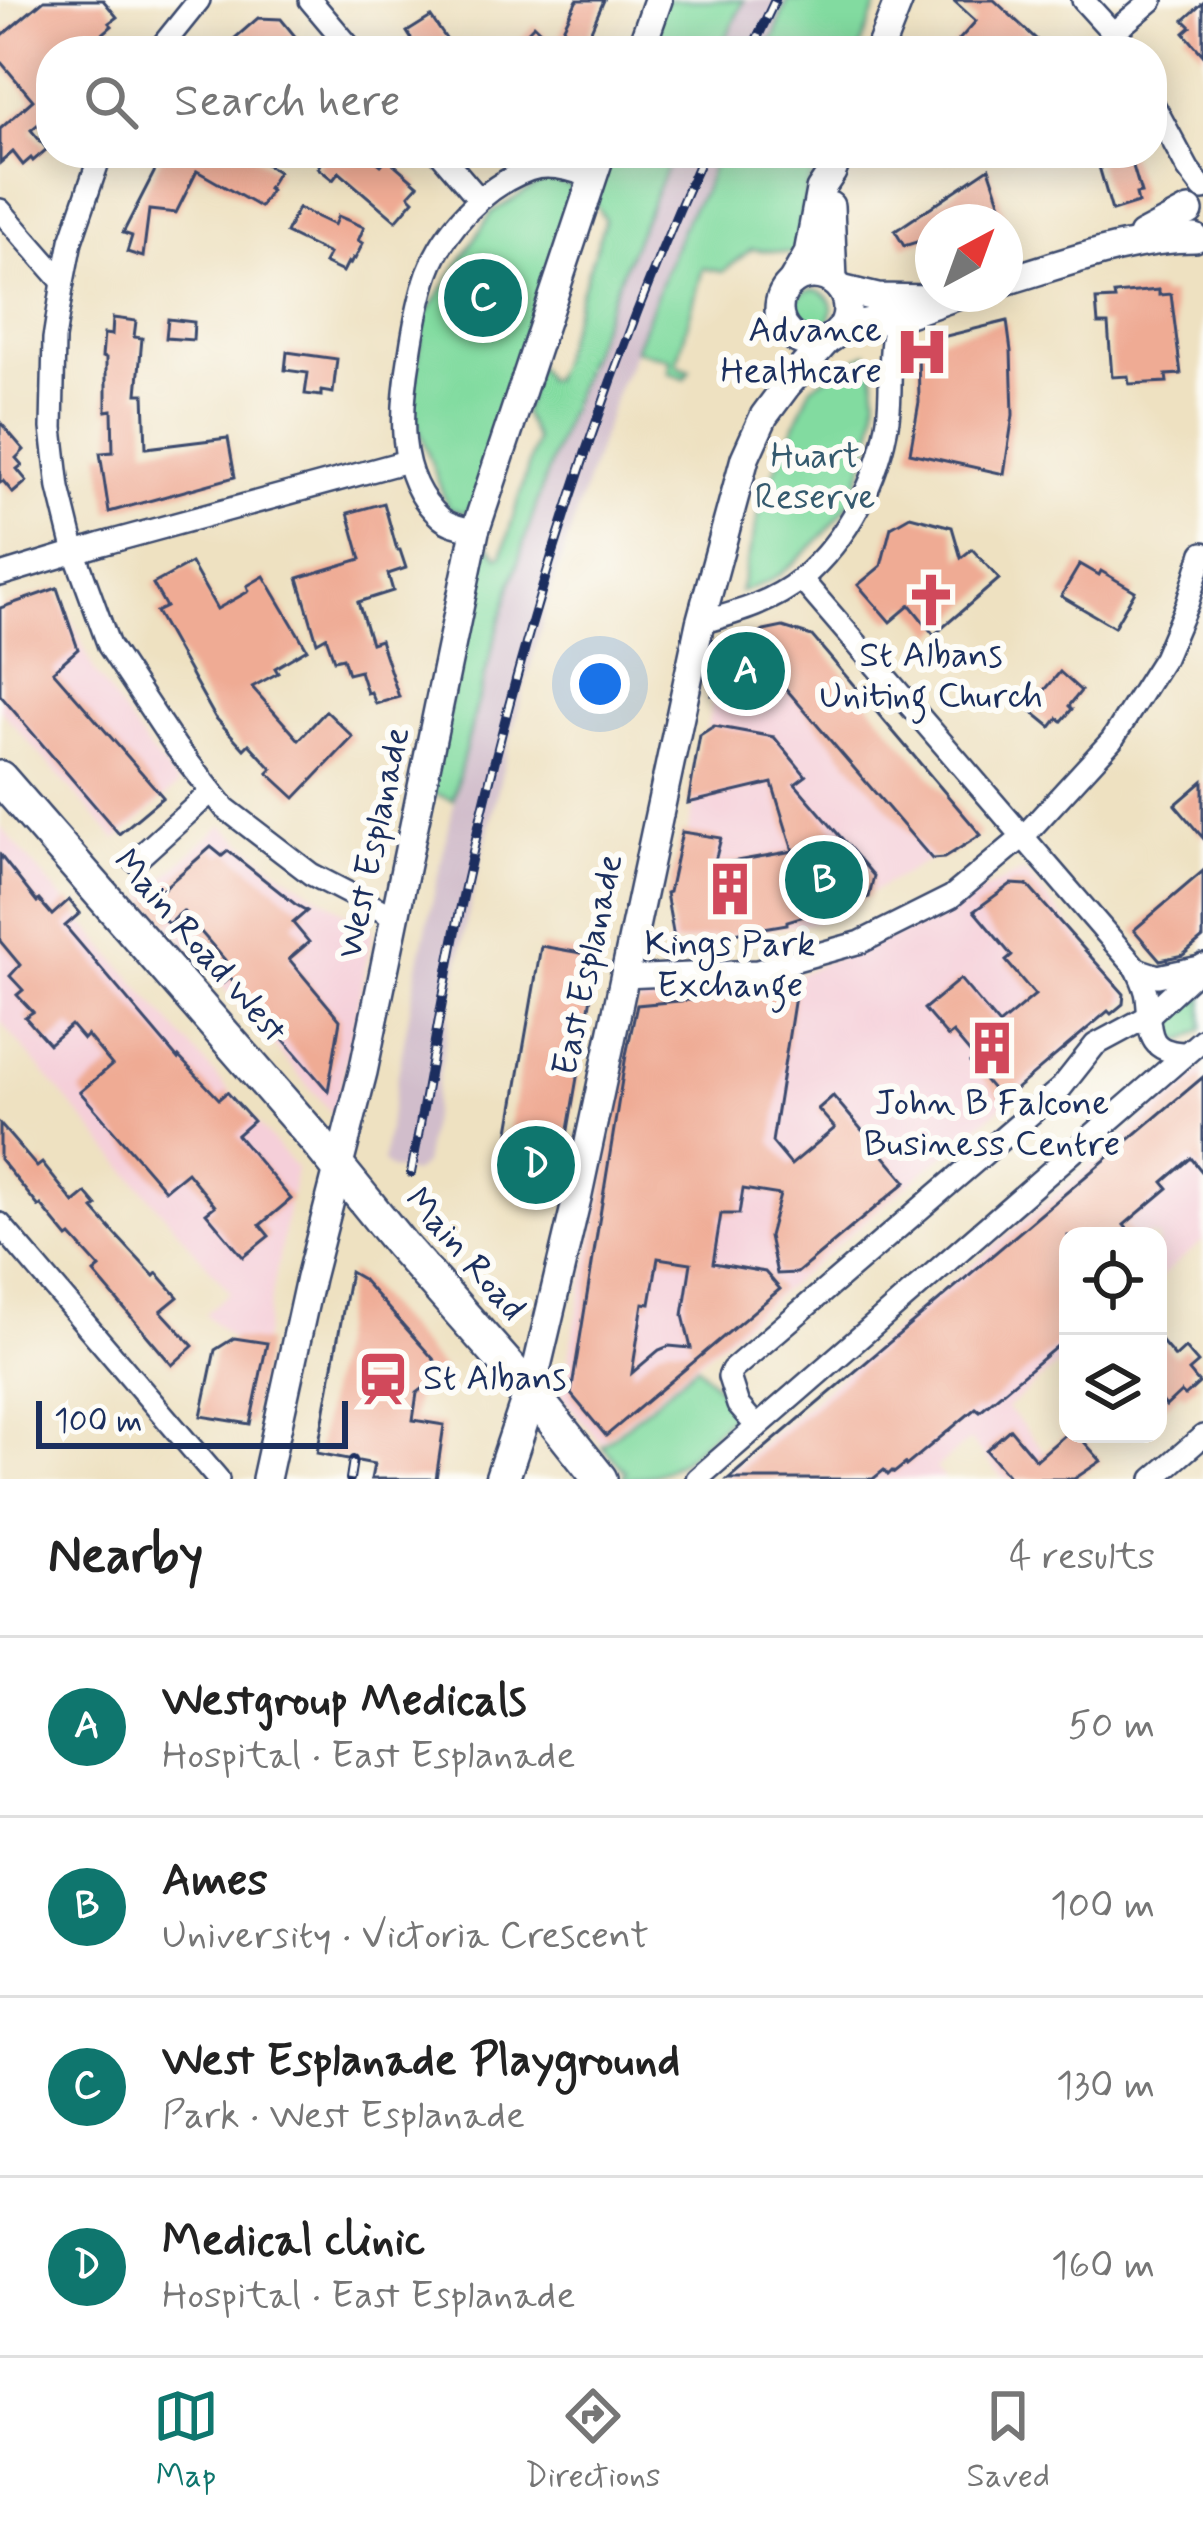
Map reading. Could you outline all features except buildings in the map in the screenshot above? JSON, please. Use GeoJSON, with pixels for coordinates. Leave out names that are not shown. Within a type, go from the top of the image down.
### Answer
{"type":"FeatureCollection","features":[{"type":"Feature","properties":{"kind":"main road","name":"Main Road West"},"geometry":{"type":"LineString","coordinates":[[0,778],[339,1168]]}},
{"type":"Feature","properties":{"kind":"main road","name":"Main Road"},"geometry":{"type":"LineString","coordinates":[[339,1168],[600,1479]]}},
{"type":"Feature","properties":{"kind":"main road"},"geometry":{"type":"LineString","coordinates":[[502,1479],[531,1392]]}},
{"type":"Feature","properties":{"kind":"street"},"geometry":{"type":"LineString","coordinates":[[170,36],[199,0]]}},
{"type":"Feature","properties":{"kind":"street"},"geometry":{"type":"LineString","coordinates":[[310,0],[340,36]]}},
{"type":"Feature","properties":{"kind":"street"},"geometry":{"type":"LineString","coordinates":[[645,36],[658,0]]}},
{"type":"Feature","properties":{"kind":"street"},"geometry":{"type":"LineString","coordinates":[[885,36],[899,0]]}},
{"type":"Feature","properties":{"kind":"street"},"geometry":{"type":"LineString","coordinates":[[1083,0],[1113,36]]}},
{"type":"Feature","properties":{"kind":"street"},"geometry":{"type":"LineString","coordinates":[[1123,36],[1152,0]]}},
{"type":"Feature","properties":{"kind":"street"},"geometry":{"type":"LineString","coordinates":[[1023,276],[1111,250],[1175,238],[1198,222],[1167,130]]}},
{"type":"Feature","properties":{"kind":"street"},"geometry":{"type":"LineString","coordinates":[[96,168],[63,282],[54,340],[52,428],[59,488],[75,553],[110,646],[176,747],[225,808],[311,874],[396,918]]}},
{"type":"Feature","properties":{"kind":"street"},"geometry":{"type":"LineString","coordinates":[[453,168],[479,199]]}},
{"type":"Feature","properties":{"kind":"street","name":"West Esplanade"},"geometry":{"type":"LineString","coordinates":[[475,531],[446,522],[411,473],[402,401],[429,269],[479,199],[531,168]]}},
{"type":"Feature","properties":{"kind":"street","name":"West Esplanade"},"geometry":{"type":"LineString","coordinates":[[266,1479],[396,918],[475,531],[595,168]]}},
{"type":"Feature","properties":{"kind":"street"},"geometry":{"type":"LineString","coordinates":[[787,385],[781,297],[808,254],[820,190],[832,168]]}},
{"type":"Feature","properties":{"kind":"street"},"geometry":{"type":"LineString","coordinates":[[833,336],[843,325],[847,307],[837,285],[830,215],[835,168]]}},
{"type":"Feature","properties":{"kind":"street"},"geometry":{"type":"LineString","coordinates":[[0,210],[63,282]]}},
{"type":"Feature","properties":{"kind":"street"},"geometry":{"type":"LineString","coordinates":[[792,282],[812,274],[878,298],[915,297]]}},
{"type":"Feature","properties":{"kind":"street"},"geometry":{"type":"LineString","coordinates":[[783,325],[798,339],[818,342],[915,310]]}},
{"type":"Feature","properties":{"kind":"street"},"geometry":{"type":"LineString","coordinates":[[700,623],[746,610],[801,579],[848,524],[879,462],[889,415],[890,342],[897,317]]}},
{"type":"Feature","properties":{"kind":"street"},"geometry":{"type":"LineString","coordinates":[[865,323],[889,367]]}},
{"type":"Feature","properties":{"kind":"street","name":"East Esplanade"},"geometry":{"type":"LineString","coordinates":[[531,1392],[700,623],[745,458],[764,416],[833,336]]}},
{"type":"Feature","properties":{"kind":"street"},"geometry":{"type":"LineString","coordinates":[[0,575],[407,461]]}},
{"type":"Feature","properties":{"kind":"street"},"geometry":{"type":"LineString","coordinates":[[624,977],[757,971],[860,942],[951,897],[1024,836],[1112,740],[1165,658],[1203,553]]}},
{"type":"Feature","properties":{"kind":"street"},"geometry":{"type":"LineString","coordinates":[[801,579],[1137,969],[1147,993],[1149,1030],[1156,1045],[1165,1050],[1195,1046]]}},
{"type":"Feature","properties":{"kind":"street"},"geometry":{"type":"LineString","coordinates":[[135,861],[211,792]]}},
{"type":"Feature","properties":{"kind":"street"},"geometry":{"type":"LineString","coordinates":[[1137,969],[1158,976],[1202,966]]}},
{"type":"Feature","properties":{"kind":"street"},"geometry":{"type":"LineString","coordinates":[[757,1427],[738,1405],[729,1377],[732,1370],[1061,1088],[1095,1045],[1147,1017],[1202,966]]}},
{"type":"Feature","properties":{"kind":"street"},"geometry":{"type":"LineString","coordinates":[[697,1479],[1195,1046]]}},
{"type":"Feature","properties":{"kind":"street"},"geometry":{"type":"LineString","coordinates":[[0,1224],[218,1479]]}},
{"type":"Feature","properties":{"kind":"street"},"geometry":{"type":"LineString","coordinates":[[1153,1479],[1203,1436]]}},
{"type":"Feature","properties":{"kind":"shaded area"},"geometry":{"type":"Polygon","coordinates":[[[744,0],[787,0],[774,36],[727,36],[744,0]]]}},
{"type":"Feature","properties":{"kind":"shaded area"},"geometry":{"type":"Polygon","coordinates":[[[667,168],[712,168],[686,219],[619,385],[550,593],[466,923],[423,1165],[413,1173],[390,1169],[383,1162],[385,1145],[417,970],[476,705],[510,589],[609,303],[667,168]]]}},
{"type":"Feature","properties":{"kind":"shaded area"},"geometry":{"type":"Polygon","coordinates":[[[57,588],[95,672],[179,785],[116,840],[0,709],[0,608],[57,588]]]}},
{"type":"Feature","properties":{"kind":"shaded area"},"geometry":{"type":"Polygon","coordinates":[[[778,627],[809,636],[976,834],[818,922],[668,946],[720,655],[778,627]]]}},
{"type":"Feature","properties":{"kind":"shaded area"},"geometry":{"type":"Polygon","coordinates":[[[222,825],[278,870],[373,930],[335,1117],[144,896],[222,825]]]}},
{"type":"Feature","properties":{"kind":"shaded area"},"geometry":{"type":"Polygon","coordinates":[[[0,826],[296,1168],[262,1347],[232,1340],[205,1314],[230,1292],[0,1021],[0,826]]]}},
{"type":"Feature","properties":{"kind":"shaded area"},"geometry":{"type":"Polygon","coordinates":[[[1024,871],[1131,998],[601,1443],[561,1396],[643,985],[760,992],[1024,871]]]}},
{"type":"Feature","properties":{"kind":"shaded area"},"geometry":{"type":"Polygon","coordinates":[[[1203,1068],[1203,1241],[1167,1271],[1167,1227],[1059,1227],[1059,1364],[1007,1408],[1068,1479],[1004,1479],[970,1440],[936,1468],[944,1479],[720,1479],[1203,1068]]]}},
{"type":"Feature","properties":{"kind":"green space"},"geometry":{"type":"Polygon","coordinates":[[[663,0],[744,0],[727,36],[649,36],[663,0]]]}},
{"type":"Feature","properties":{"kind":"green space"},"geometry":{"type":"Polygon","coordinates":[[[787,0],[879,0],[865,36],[775,35],[787,0]]]}},
{"type":"Feature","properties":{"kind":"green space"},"geometry":{"type":"Polygon","coordinates":[[[602,168],[667,168],[609,304],[542,487],[485,674],[453,800],[430,792],[473,584],[487,544],[502,555],[536,440],[523,413],[537,366],[546,380],[552,380],[605,220],[591,197],[602,168]]]}},
{"type":"Feature","properties":{"kind":"green space"},"geometry":{"type":"Polygon","coordinates":[[[712,168],[815,168],[796,251],[751,249],[723,272],[703,268],[677,362],[690,370],[685,378],[669,373],[670,359],[635,350],[686,219],[712,168]]]}},
{"type":"Feature","properties":{"kind":"green space"},"geometry":{"type":"Polygon","coordinates":[[[547,179],[573,187],[475,505],[465,513],[448,508],[411,407],[424,318],[492,212],[547,179]]]}},
{"type":"Feature","properties":{"kind":"green space"},"geometry":{"type":"Polygon","coordinates":[[[813,290],[826,296],[832,309],[826,322],[813,328],[800,322],[794,309],[800,296],[813,290]]]}},
{"type":"Feature","properties":{"kind":"green space","name":"Huart Reserve"},"geometry":{"type":"Polygon","coordinates":[[[867,353],[875,383],[875,413],[852,497],[826,532],[789,567],[740,592],[763,497],[812,386],[867,353]]]}},
{"type":"Feature","properties":{"kind":"green space"},"geometry":{"type":"Polygon","coordinates":[[[1203,977],[1203,1029],[1185,1040],[1170,1039],[1163,1026],[1168,1009],[1203,977]]]}},
{"type":"Feature","properties":{"kind":"green space"},"geometry":{"type":"Polygon","coordinates":[[[697,1365],[727,1398],[731,1416],[670,1468],[622,1479],[626,1472],[602,1446],[697,1365]]]}},
{"type":"Feature","properties":{"kind":"railway"},"geometry":{"type":"LineString","coordinates":[[758,36],[775,0]]}},
{"type":"Feature","properties":{"kind":"railway"},"geometry":{"type":"LineString","coordinates":[[411,1173],[467,878],[538,600],[630,329],[698,168]]}},
{"type":"Feature","properties":{"kind":"railway"},"geometry":{"type":"LineString","coordinates":[[350,1479],[353,1460]]}},
{"type":"Feature","properties":{"kind":"place","name":"West Esplanade Playground"},"geometry":{"type":"Point","coordinates":[483,298]}},
{"type":"Feature","properties":{"kind":"place","name":"Advance Healthcare"},"geometry":{"type":"Point","coordinates":[922,352]}},
{"type":"Feature","properties":{"kind":"place","name":"St Albans Uniting Church"},"geometry":{"type":"Point","coordinates":[931,600]}},
{"type":"Feature","properties":{"kind":"place","name":"Westgroup Medicals"},"geometry":{"type":"Point","coordinates":[746,671]}},
{"type":"Feature","properties":{"kind":"place","name":"Ames"},"geometry":{"type":"Point","coordinates":[824,880]}},
{"type":"Feature","properties":{"kind":"place","name":"Kings Park Exchange"},"geometry":{"type":"Point","coordinates":[730,889]}},
{"type":"Feature","properties":{"kind":"place","name":"John B Falcone Business Centre"},"geometry":{"type":"Point","coordinates":[992,1048]}},
{"type":"Feature","properties":{"kind":"place","name":"Medical clinic"},"geometry":{"type":"Point","coordinates":[536,1165]}},
{"type":"Feature","properties":{"kind":"place","name":"St Albans"},"geometry":{"type":"Point","coordinates":[383,1379]}}]}
